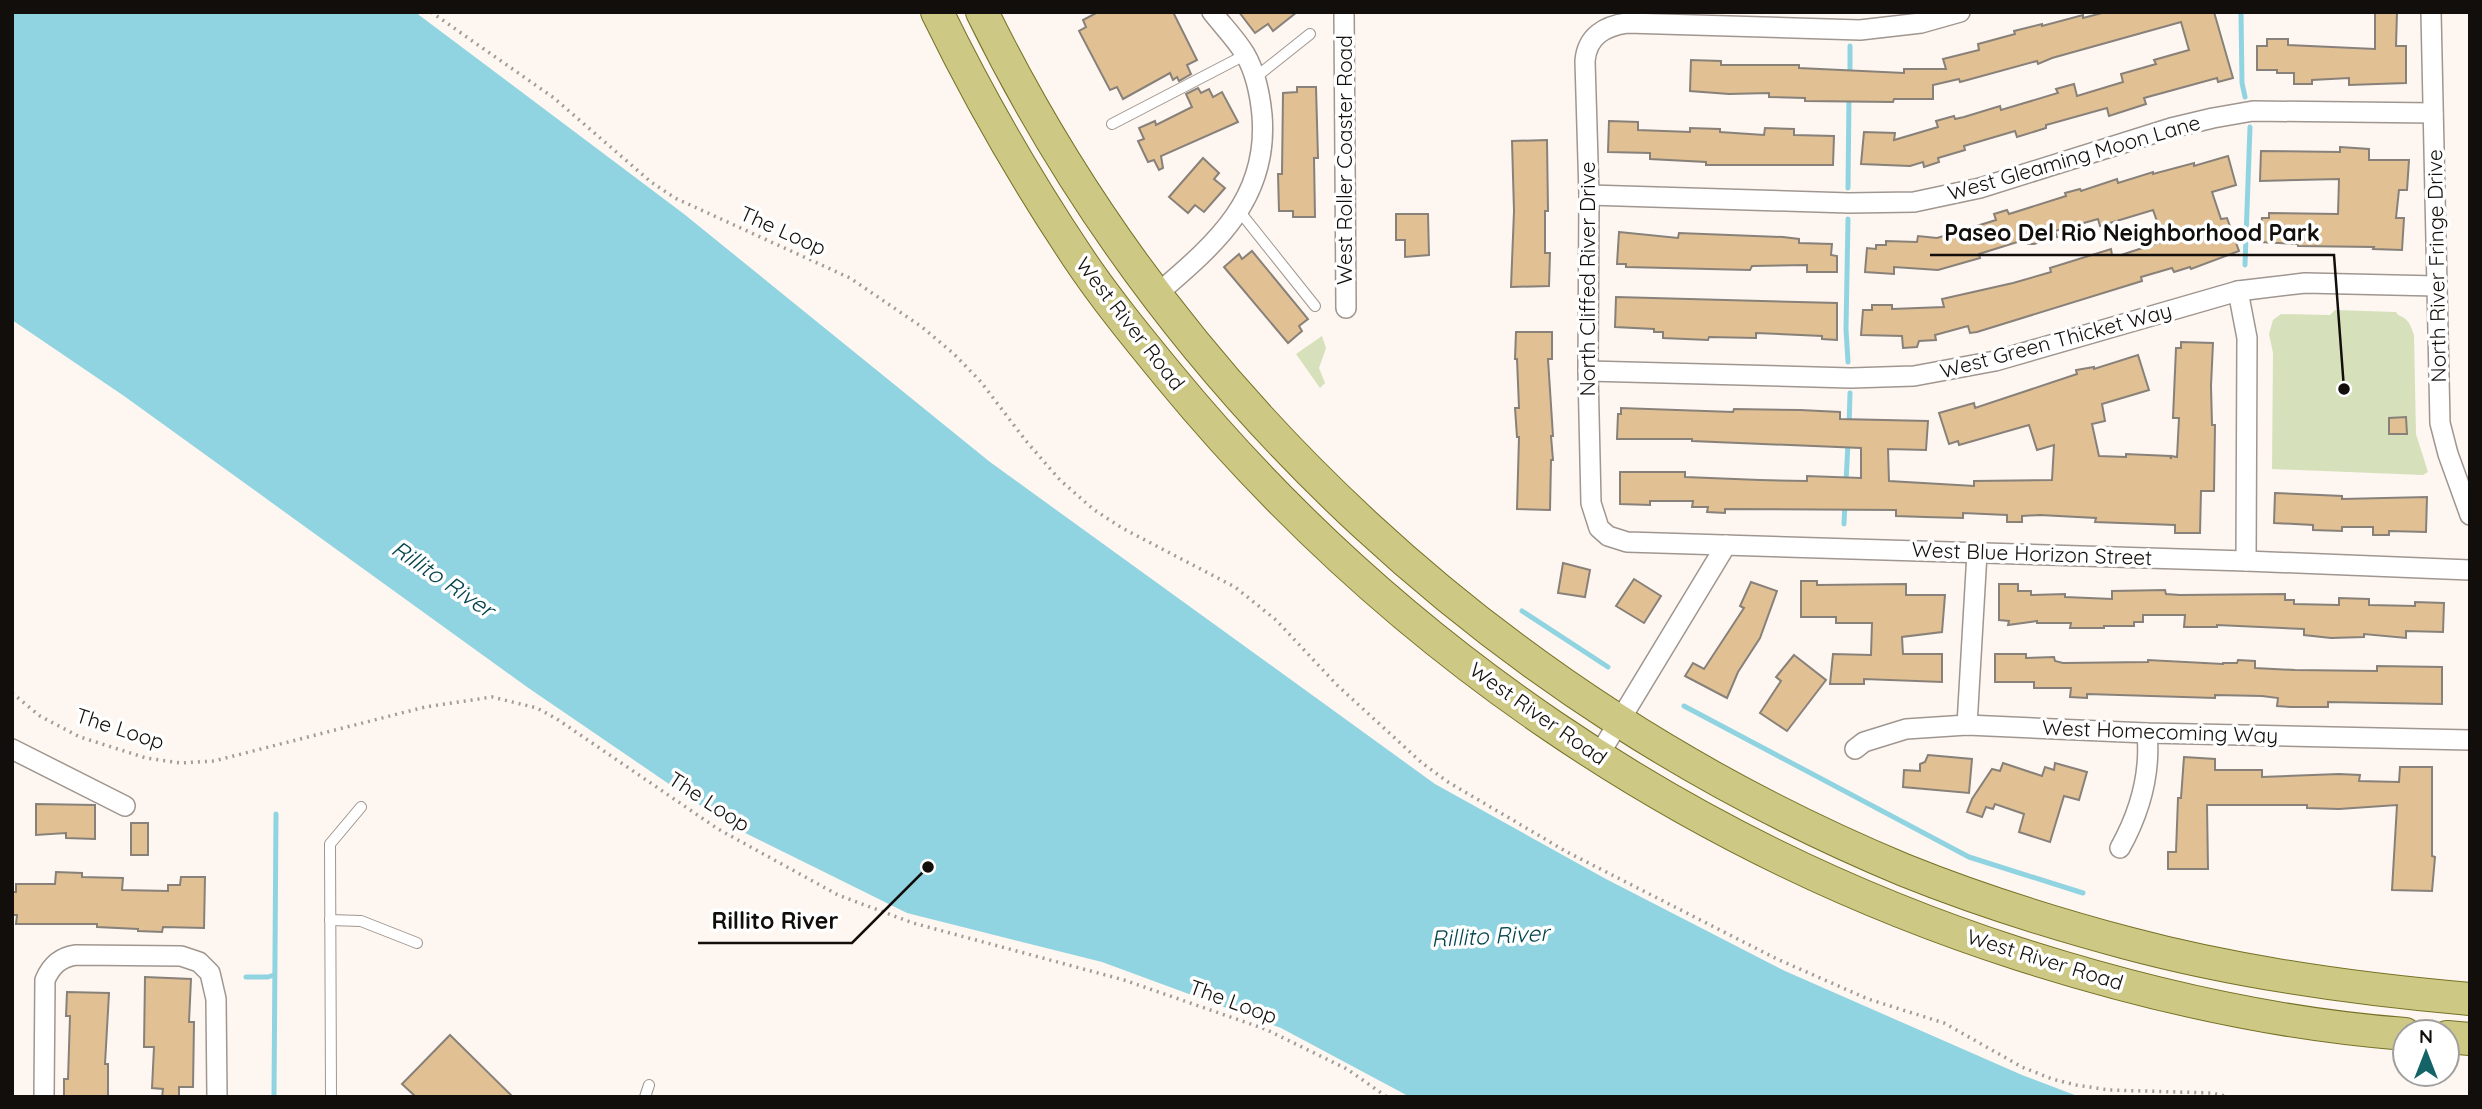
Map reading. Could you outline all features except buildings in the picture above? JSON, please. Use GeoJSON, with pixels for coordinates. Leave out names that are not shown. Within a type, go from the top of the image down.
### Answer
{"type":"FeatureCollection","features":[{"type":"Feature","properties":{"kind":"main road","name":"West River Road"},"geometry":{"type":"LineString","coordinates":[[937,12],[1010,149],[1079,259],[1149,351],[1236,455],[1311,532],[1382,596],[1464,663],[1597,758],[1673,803],[1801,869],[1919,919],[1987,944],[2054,965],[2192,1001],[2280,1018],[2391,1032]]}},
{"type":"Feature","properties":{"kind":"main road","name":"West River Road"},"geometry":{"type":"LineString","coordinates":[[982,12],[1023,90],[1114,238],[1220,375],[1264,424],[1384,544],[1467,613],[1537,666],[1619,722],[1701,771],[1816,830],[1907,871],[2026,913],[2131,944],[2224,965],[2325,983],[2470,999]]}},
{"type":"Feature","properties":{"kind":"street"},"geometry":{"type":"LineString","coordinates":[[1156,295],[1208,248],[1240,212],[1254,182],[1262,153],[1263,123],[1256,77],[1245,55],[1212,12]]}},
{"type":"Feature","properties":{"kind":"street","name":"West Roller Coaster Road"},"geometry":{"type":"LineString","coordinates":[[1344,12],[1346,308]]}},
{"type":"Feature","properties":{"kind":"street","name":"North Cliffed River Drive"},"geometry":{"type":"LineString","coordinates":[[1594,531],[1588,371],[1590,195],[1585,61],[1594,29],[1627,23],[1860,30],[1921,23],[1960,12]]}},
{"type":"Feature","properties":{"kind":"street","name":"North River Fringe Drive"},"geometry":{"type":"LineString","coordinates":[[2431,12],[2440,423],[2470,515]]}},
{"type":"Feature","properties":{"kind":"street","name":"West Gleaming Moon Lane"},"geometry":{"type":"LineString","coordinates":[[1590,195],[1849,203],[1914,202],[1980,188],[2181,125],[2253,111],[2433,114]]}},
{"type":"Feature","properties":{"kind":"street","name":"West Green Thicket Way"},"geometry":{"type":"LineString","coordinates":[[1588,371],[1851,378],[1924,374],[1995,361],[2238,291],[2305,284],[2437,286]]}},
{"type":"Feature","properties":{"kind":"street"},"geometry":{"type":"LineString","coordinates":[[2238,291],[2247,338],[2246,561]]}},
{"type":"Feature","properties":{"kind":"street","name":"West Blue Horizon Street"},"geometry":{"type":"LineString","coordinates":[[1594,531],[1627,542],[2470,570]]}},
{"type":"Feature","properties":{"kind":"street"},"geometry":{"type":"LineString","coordinates":[[1597,758],[1726,545]]}},
{"type":"Feature","properties":{"kind":"street"},"geometry":{"type":"LineString","coordinates":[[1967,724],[1977,553]]}},
{"type":"Feature","properties":{"kind":"street","name":"West Homecoming Way"},"geometry":{"type":"LineString","coordinates":[[1855,749],[1864,742],[1906,729],[1967,724],[2147,733],[2470,740]]}},
{"type":"Feature","properties":{"kind":"street"},"geometry":{"type":"LineString","coordinates":[[2120,848],[2135,822],[2142,795],[2148,760],[2147,733]]}},
{"type":"Feature","properties":{"kind":"street"},"geometry":{"type":"LineString","coordinates":[[12,749],[125,806]]}},
{"type":"Feature","properties":{"kind":"street"},"geometry":{"type":"LineString","coordinates":[[44,1097],[43,990],[47,965],[66,956],[76,955],[181,956],[199,962],[210,961],[216,999],[217,1097]]}},
{"type":"Feature","properties":{"kind":"lane"},"geometry":{"type":"LineString","coordinates":[[1256,77],[1310,34]]}},
{"type":"Feature","properties":{"kind":"lane"},"geometry":{"type":"LineString","coordinates":[[1112,124],[1245,55]]}},
{"type":"Feature","properties":{"kind":"lane"},"geometry":{"type":"LineString","coordinates":[[1240,212],[1315,306]]}},
{"type":"Feature","properties":{"kind":"lane"},"geometry":{"type":"LineString","coordinates":[[331,1097],[330,844],[361,807]]}},
{"type":"Feature","properties":{"kind":"lane"},"geometry":{"type":"LineString","coordinates":[[330,920],[361,921],[417,943]]}},
{"type":"Feature","properties":{"kind":"lane"},"geometry":{"type":"LineString","coordinates":[[645,1097],[649,1085]]}},
{"type":"Feature","properties":{"kind":"path","name":"The Loop"},"geometry":{"type":"LineString","coordinates":[[431,12],[554,98],[651,182],[675,198],[850,278],[922,327],[981,382],[1060,480],[1093,509],[1122,528],[1235,587],[1255,601],[1390,735],[1448,782],[1567,852],[1639,890],[1832,984],[1868,999],[1944,1023],[2022,1067],[2052,1079],[2109,1090],[2212,1093],[2230,1097]]}},
{"type":"Feature","properties":{"kind":"path","name":"The Loop"},"geometry":{"type":"LineString","coordinates":[[12,693],[40,716],[80,737],[146,758],[180,763],[214,761],[425,707],[492,697],[537,708],[718,829],[838,895],[913,923],[1124,980],[1265,1029],[1347,1069],[1387,1097]]}},
{"type":"Feature","properties":{"kind":"green space"},"geometry":{"type":"Polygon","coordinates":[[[2335,310],[2396,312],[2410,325],[2414,335],[2416,434],[2428,472],[2423,475],[2272,469],[2273,353],[2269,334],[2273,320],[2281,314],[2330,315],[2335,310]]]}},
{"type":"Feature","properties":{"kind":"green space"},"geometry":{"type":"Polygon","coordinates":[[[1322,336],[1326,348],[1319,368],[1325,383],[1320,388],[1296,354],[1322,336]]]}},
{"type":"Feature","properties":{"kind":"water"},"geometry":{"type":"Polygon","coordinates":[[[12,12],[415,12],[684,214],[990,462],[1435,784],[1606,879],[1785,971],[2022,1075],[2080,1097],[1410,1097],[1281,1028],[1102,962],[907,913],[729,825],[527,687],[124,396],[12,320],[12,12]]]}},
{"type":"Feature","properties":{"kind":"waterway"},"geometry":{"type":"LineString","coordinates":[[2241,12],[2242,83],[2245,97]]}},
{"type":"Feature","properties":{"kind":"waterway"},"geometry":{"type":"LineString","coordinates":[[1850,46],[1850,76]]}},
{"type":"Feature","properties":{"kind":"waterway"},"geometry":{"type":"LineString","coordinates":[[1848,188],[1849,96]]}},
{"type":"Feature","properties":{"kind":"waterway"},"geometry":{"type":"LineString","coordinates":[[2245,265],[2250,127]]}},
{"type":"Feature","properties":{"kind":"waterway"},"geometry":{"type":"LineString","coordinates":[[1848,219],[1848,362]]}},
{"type":"Feature","properties":{"kind":"waterway"},"geometry":{"type":"LineString","coordinates":[[1849,426],[1850,393]]}},
{"type":"Feature","properties":{"kind":"waterway"},"geometry":{"type":"LineString","coordinates":[[1846,482],[1848,443]]}},
{"type":"Feature","properties":{"kind":"waterway"},"geometry":{"type":"LineString","coordinates":[[1844,524],[1845,502]]}},
{"type":"Feature","properties":{"kind":"waterway"},"geometry":{"type":"LineString","coordinates":[[1522,611],[1608,667]]}},
{"type":"Feature","properties":{"kind":"waterway"},"geometry":{"type":"LineString","coordinates":[[1684,706],[1969,857],[2083,893]]}},
{"type":"Feature","properties":{"kind":"waterway"},"geometry":{"type":"LineString","coordinates":[[274,1097],[276,814]]}},
{"type":"Feature","properties":{"kind":"waterway"},"geometry":{"type":"LineString","coordinates":[[246,977],[274,975]]}},
{"type":"Feature","properties":{"kind":"place","name":"Paseo Del Rio Neighborhood Park"},"geometry":{"type":"Point","coordinates":[2344,389]}},
{"type":"Feature","properties":{"kind":"place","name":"Rillito River"},"geometry":{"type":"Point","coordinates":[928,867]}}]}
